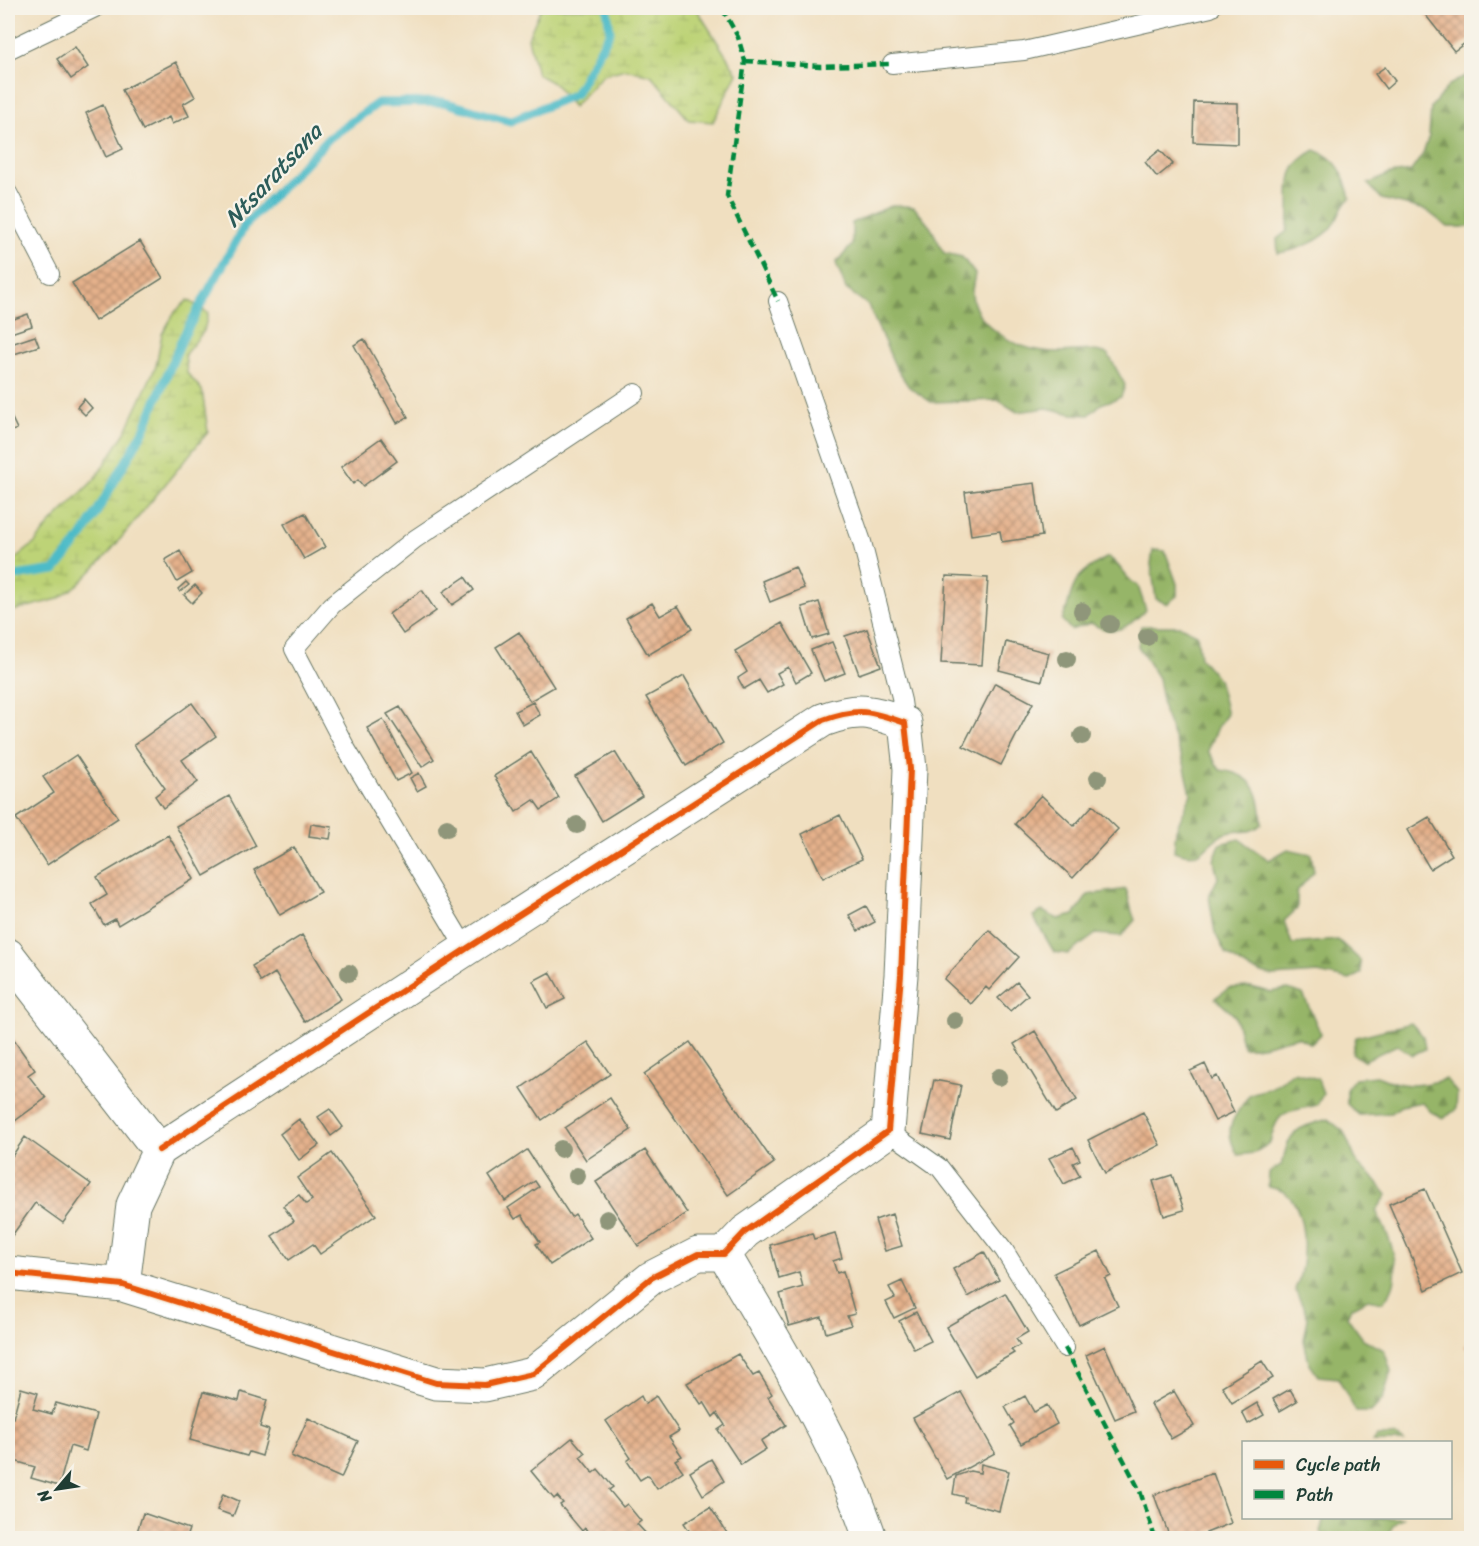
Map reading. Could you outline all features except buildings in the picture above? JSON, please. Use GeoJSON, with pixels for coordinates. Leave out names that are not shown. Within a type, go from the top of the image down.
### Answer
{"type":"FeatureCollection","features":[{"type":"Feature","properties":{"kind":"street"},"geometry":{"type":"LineString","coordinates":[[8,1273],[123,1285],[436,1383],[485,1385],[533,1374],[651,1278],[698,1254],[724,1254],[745,1232],[888,1131],[901,975],[909,781],[905,723],[871,711],[847,711],[823,720],[466,949],[159,1150],[133,1205],[123,1285]]}},
{"type":"Feature","properties":{"kind":"street"},"geometry":{"type":"LineString","coordinates":[[8,956],[159,1150]]}},
{"type":"Feature","properties":{"kind":"street"},"geometry":{"type":"LineString","coordinates":[[724,1254],[828,1437],[858,1504],[870,1539]]}},
{"type":"Feature","properties":{"kind":"lane"},"geometry":{"type":"LineString","coordinates":[[8,50],[95,8]]}},
{"type":"Feature","properties":{"kind":"lane"},"geometry":{"type":"LineString","coordinates":[[892,64],[1024,51],[1211,8]]}},
{"type":"Feature","properties":{"kind":"lane"},"geometry":{"type":"LineString","coordinates":[[8,192],[50,274]]}},
{"type":"Feature","properties":{"kind":"lane"},"geometry":{"type":"LineString","coordinates":[[778,301],[862,542],[902,701],[905,723]]}},
{"type":"Feature","properties":{"kind":"lane"},"geometry":{"type":"LineString","coordinates":[[466,949],[347,750],[294,649],[332,604],[415,539],[635,393]]}},
{"type":"Feature","properties":{"kind":"lane"},"geometry":{"type":"LineString","coordinates":[[888,1131],[940,1168],[1004,1250],[1065,1348]]}},
{"type":"Feature","properties":{"kind":"green space"},"geometry":{"type":"Polygon","coordinates":[[[541,8],[696,8],[737,73],[713,122],[689,120],[651,75],[625,69],[603,75],[573,107],[555,84],[537,74],[528,38],[541,8]]]}},
{"type":"Feature","properties":{"kind":"green space"},"geometry":{"type":"Polygon","coordinates":[[[1471,73],[1471,227],[1448,227],[1426,210],[1382,199],[1368,184],[1390,174],[1411,171],[1423,154],[1429,136],[1431,107],[1449,85],[1471,73]]]}},
{"type":"Feature","properties":{"kind":"green space"},"geometry":{"type":"Polygon","coordinates":[[[1315,150],[1330,158],[1339,168],[1350,198],[1333,226],[1322,236],[1300,248],[1278,253],[1277,239],[1287,231],[1291,175],[1295,166],[1315,150]]]}},
{"type":"Feature","properties":{"kind":"green space"},"geometry":{"type":"Polygon","coordinates":[[[893,205],[914,207],[931,228],[944,253],[962,257],[975,274],[972,293],[974,304],[980,315],[997,332],[1008,340],[1032,349],[1052,352],[1090,351],[1108,354],[1125,385],[1121,397],[1101,404],[1089,415],[1072,414],[1047,408],[1017,412],[998,400],[931,402],[909,387],[896,368],[868,305],[846,289],[836,263],[852,245],[852,223],[893,205]]]}},
{"type":"Feature","properties":{"kind":"green space"},"geometry":{"type":"Polygon","coordinates":[[[188,300],[208,313],[204,331],[185,354],[187,373],[202,390],[208,432],[108,554],[79,584],[58,599],[8,612],[8,565],[35,543],[50,524],[95,479],[126,431],[156,366],[162,334],[175,312],[188,300]]]}},
{"type":"Feature","properties":{"kind":"green space"},"geometry":{"type":"Polygon","coordinates":[[[1153,550],[1165,551],[1177,584],[1177,596],[1167,604],[1156,599],[1151,564],[1153,550]]]}},
{"type":"Feature","properties":{"kind":"green space"},"geometry":{"type":"Polygon","coordinates":[[[1108,557],[1117,564],[1129,580],[1138,586],[1146,610],[1121,629],[1107,630],[1091,623],[1071,630],[1062,620],[1077,580],[1094,565],[1108,557]]]}},
{"type":"Feature","properties":{"kind":"green space"},"geometry":{"type":"Polygon","coordinates":[[[1141,626],[1180,626],[1197,634],[1200,658],[1218,679],[1227,714],[1218,727],[1208,751],[1220,770],[1232,772],[1248,780],[1260,803],[1262,824],[1248,831],[1227,833],[1193,855],[1174,851],[1176,830],[1191,794],[1184,763],[1164,712],[1158,678],[1138,646],[1141,626]]]}},
{"type":"Feature","properties":{"kind":"green space"},"geometry":{"type":"Polygon","coordinates":[[[1239,839],[1269,860],[1288,849],[1311,854],[1314,872],[1297,891],[1297,909],[1284,921],[1292,944],[1338,940],[1360,960],[1361,973],[1350,980],[1318,973],[1272,976],[1249,969],[1226,954],[1215,933],[1209,896],[1218,878],[1214,860],[1220,844],[1239,839]]]}},
{"type":"Feature","properties":{"kind":"green space"},"geometry":{"type":"Polygon","coordinates":[[[1126,889],[1135,920],[1121,936],[1096,934],[1068,954],[1054,952],[1033,916],[1042,911],[1058,919],[1074,915],[1088,895],[1126,889]]]}},
{"type":"Feature","properties":{"kind":"green space"},"geometry":{"type":"Polygon","coordinates":[[[1251,987],[1270,992],[1288,989],[1303,994],[1321,1034],[1311,1044],[1298,1037],[1264,1046],[1243,1047],[1235,1016],[1215,998],[1229,988],[1251,987]]]}},
{"type":"Feature","properties":{"kind":"green space"},"geometry":{"type":"Polygon","coordinates":[[[1411,1023],[1423,1036],[1425,1049],[1412,1055],[1397,1045],[1363,1061],[1352,1053],[1356,1037],[1411,1023]]]}},
{"type":"Feature","properties":{"kind":"green space"},"geometry":{"type":"Polygon","coordinates":[[[1294,1072],[1318,1079],[1323,1094],[1317,1105],[1284,1114],[1276,1123],[1270,1143],[1254,1153],[1238,1155],[1230,1137],[1230,1130],[1239,1109],[1250,1094],[1271,1088],[1294,1072]]]}},
{"type":"Feature","properties":{"kind":"green space"},"geometry":{"type":"Polygon","coordinates":[[[1377,1076],[1395,1083],[1411,1085],[1446,1079],[1457,1093],[1456,1110],[1443,1118],[1431,1112],[1422,1102],[1401,1106],[1391,1113],[1359,1115],[1347,1104],[1347,1088],[1355,1078],[1377,1076]]]}},
{"type":"Feature","properties":{"kind":"green space"},"geometry":{"type":"Polygon","coordinates":[[[1328,1119],[1344,1132],[1358,1165],[1371,1175],[1387,1195],[1376,1211],[1391,1244],[1395,1269],[1394,1281],[1383,1302],[1368,1299],[1351,1308],[1347,1317],[1363,1339],[1384,1350],[1391,1371],[1383,1399],[1371,1412],[1356,1412],[1338,1378],[1318,1376],[1309,1363],[1304,1340],[1308,1318],[1295,1289],[1302,1266],[1301,1222],[1291,1198],[1282,1191],[1268,1187],[1269,1173],[1282,1164],[1288,1144],[1295,1132],[1328,1119]]]}},
{"type":"Feature","properties":{"kind":"green space"},"geometry":{"type":"Polygon","coordinates":[[[1377,1436],[1396,1436],[1403,1441],[1374,1441],[1377,1436]]]}},
{"type":"Feature","properties":{"kind":"green space"},"geometry":{"type":"Polygon","coordinates":[[[1324,1519],[1402,1519],[1394,1524],[1386,1538],[1328,1538],[1320,1532],[1324,1519]]]}},
{"type":"Feature","properties":{"kind":"waterway","name":"Ntsaratsana"},"geometry":{"type":"LineString","coordinates":[[8,577],[55,570],[84,534],[143,432],[183,337],[245,225],[329,138],[378,103],[443,102],[510,121],[575,94],[610,32],[607,8]]}},
{"type":"Feature","properties":{"kind":"marked path"},"geometry":{"type":"LineString","coordinates":[[722,8],[738,37],[745,61],[727,196],[778,301]]}},
{"type":"Feature","properties":{"kind":"marked path"},"geometry":{"type":"LineString","coordinates":[[745,61],[820,66],[892,64]]}},
{"type":"Feature","properties":{"kind":"marked path"},"geometry":{"type":"LineString","coordinates":[[1065,1348],[1140,1491],[1155,1538]]}},
{"type":"Feature","properties":{"kind":"cycle path"},"geometry":{"type":"LineString","coordinates":[[8,1273],[123,1285],[436,1383],[485,1385],[533,1374],[651,1278],[698,1254],[724,1254],[745,1232],[888,1131],[901,975],[910,769],[905,723],[864,712],[846,713],[823,720],[466,949],[159,1150]]}}]}
